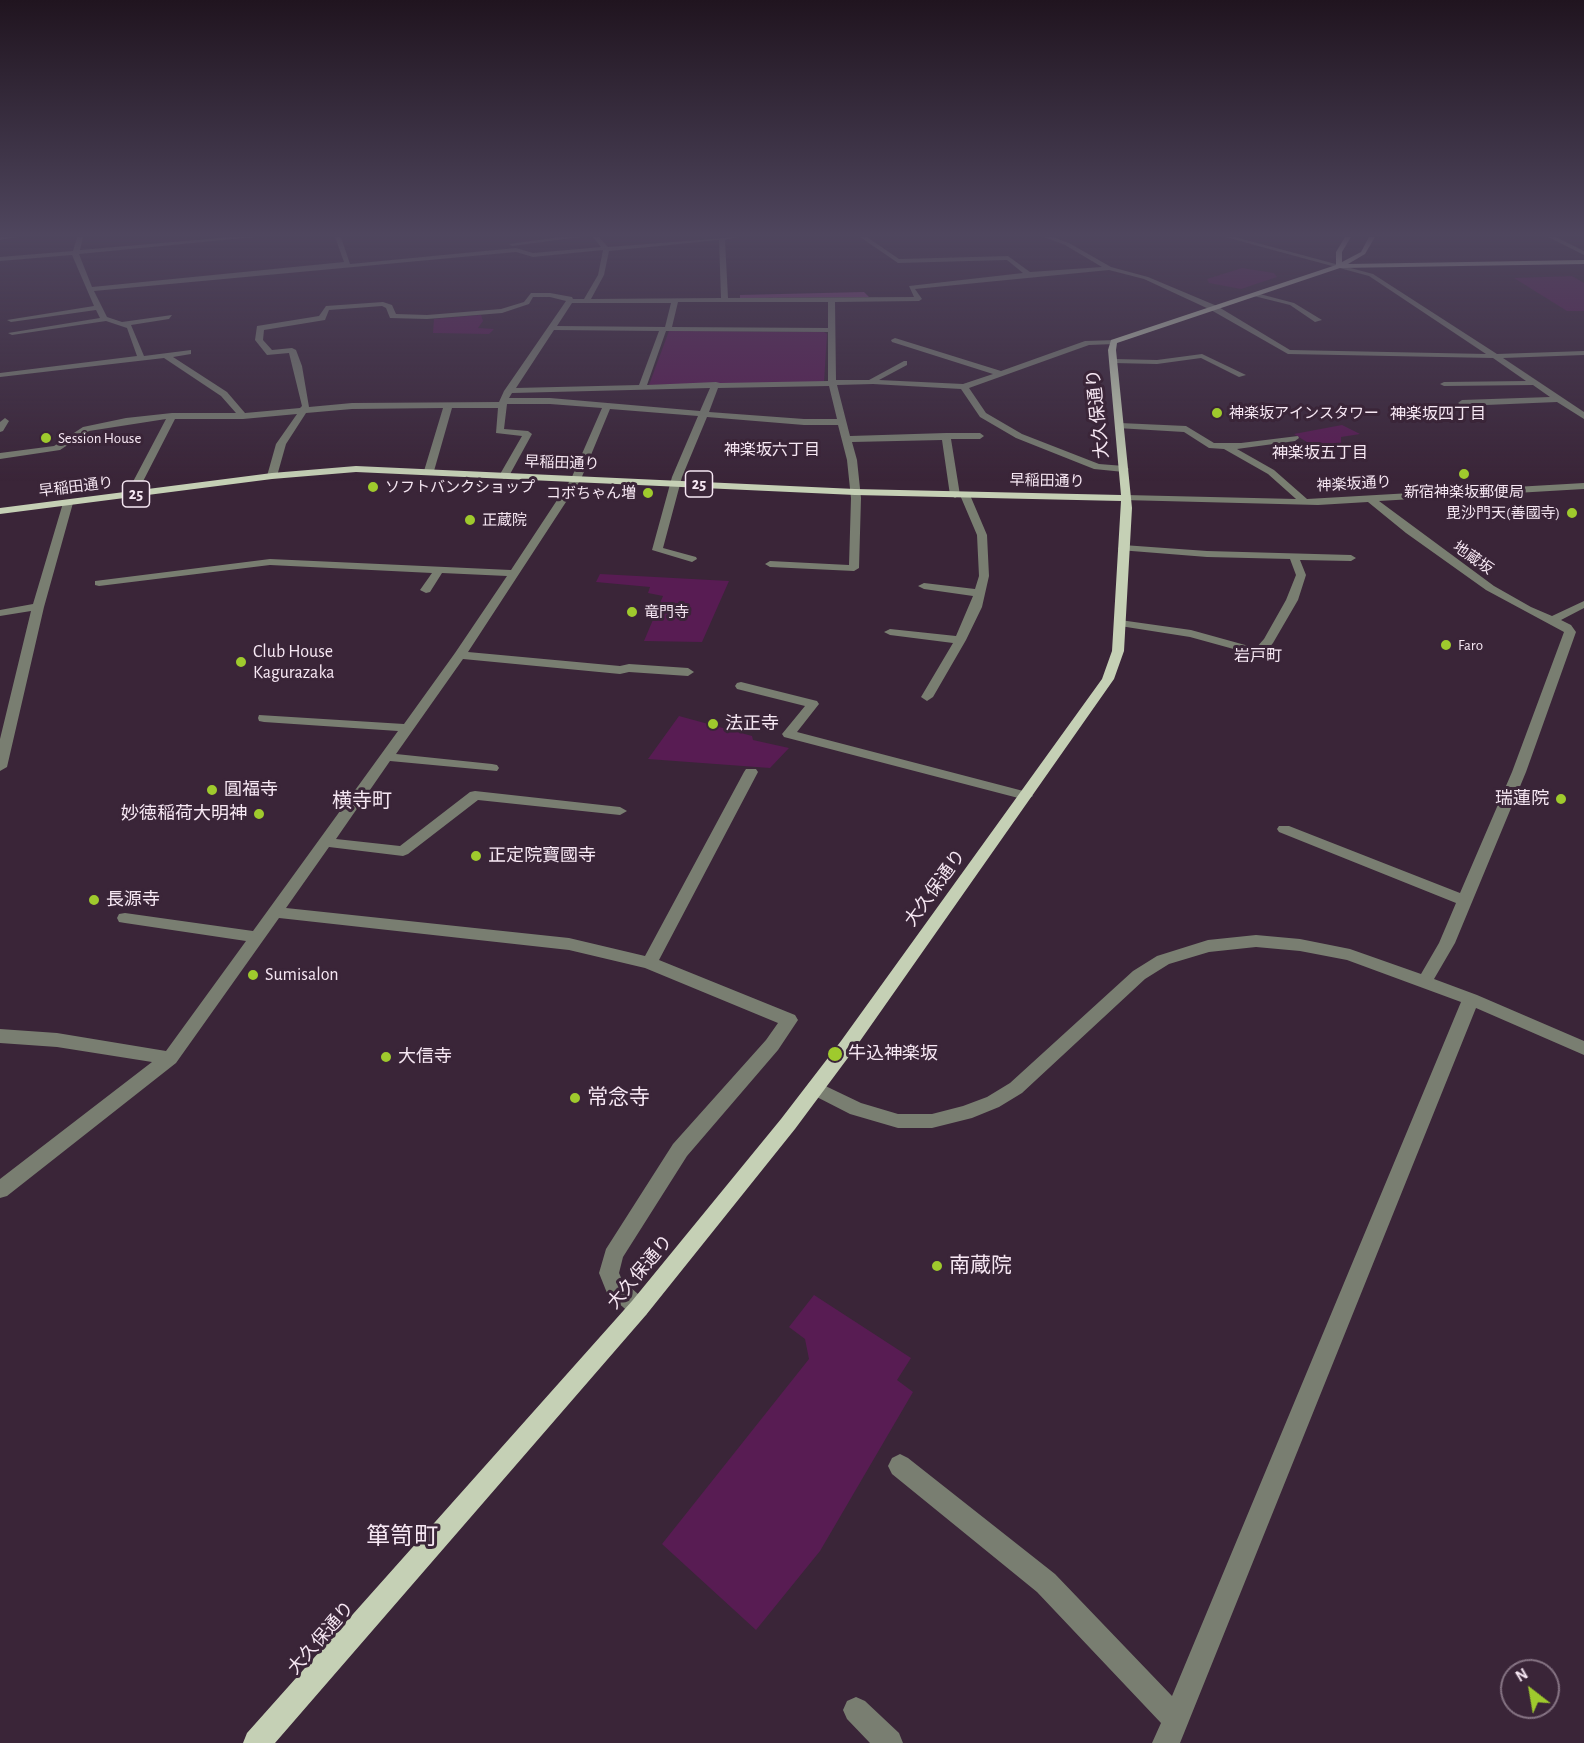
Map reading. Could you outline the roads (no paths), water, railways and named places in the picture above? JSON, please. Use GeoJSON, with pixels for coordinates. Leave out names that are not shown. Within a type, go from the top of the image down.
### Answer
{"type":"FeatureCollection","features":[{"type":"Feature","properties":{"kind":"main road"},"geometry":{"type":"LineString","coordinates":[[1114,342],[1184,318]]}},
{"type":"Feature","properties":{"kind":"main road","name":"大久保通り"},"geometry":{"type":"LineString","coordinates":[[257,1743],[639,1308],[815,1088],[1108,679],[1118,651],[1126,498],[1114,342]]}},
{"type":"Feature","properties":{"kind":"main road","name":"早稲田通り"},"geometry":{"type":"LineString","coordinates":[[0,511],[272,476],[356,468],[855,492],[1126,498]]}},
{"type":"Feature","properties":{"kind":"street"},"geometry":{"type":"LineString","coordinates":[[11,320],[23,318]]}},
{"type":"Feature","properties":{"kind":"street"},"geometry":{"type":"LineString","coordinates":[[122,324],[160,318]]}},
{"type":"Feature","properties":{"kind":"street"},"geometry":{"type":"LineString","coordinates":[[272,476],[281,444],[306,406],[298,366],[292,350],[270,354],[259,340],[260,328],[320,318]]}},
{"type":"Feature","properties":{"kind":"street"},"geometry":{"type":"LineString","coordinates":[[504,476],[528,434],[500,431],[503,403],[508,391],[558,318]]}},
{"type":"Feature","properties":{"kind":"street"},"geometry":{"type":"LineString","coordinates":[[642,388],[669,318]]}},
{"type":"Feature","properties":{"kind":"street"},"geometry":{"type":"LineString","coordinates":[[770,564],[854,568],[855,492],[852,460],[832,383],[831,318]]}},
{"type":"Feature","properties":{"kind":"street"},"geometry":{"type":"LineString","coordinates":[[1231,318],[1288,352],[1492,356],[1584,353]]}},
{"type":"Feature","properties":{"kind":"street"},"geometry":{"type":"LineString","coordinates":[[1440,318],[1492,356],[1584,416]]}},
{"type":"Feature","properties":{"kind":"street"},"geometry":{"type":"LineString","coordinates":[[12,333],[106,319],[130,327],[141,357]]}},
{"type":"Feature","properties":{"kind":"street"},"geometry":{"type":"LineString","coordinates":[[551,328],[831,330]]}},
{"type":"Feature","properties":{"kind":"street"},"geometry":{"type":"LineString","coordinates":[[895,340],[1001,374]]}},
{"type":"Feature","properties":{"kind":"street"},"geometry":{"type":"LineString","coordinates":[[508,391],[873,382],[964,387],[1088,343],[1114,342]]}},
{"type":"Feature","properties":{"kind":"street"},"geometry":{"type":"LineString","coordinates":[[0,375],[188,352]]}},
{"type":"Feature","properties":{"kind":"street"},"geometry":{"type":"LineString","coordinates":[[166,356],[224,394],[243,416]]}},
{"type":"Feature","properties":{"kind":"street"},"geometry":{"type":"LineString","coordinates":[[1114,361],[1149,362],[1202,356],[1242,375]]}},
{"type":"Feature","properties":{"kind":"street"},"geometry":{"type":"LineString","coordinates":[[1173,358],[1181,363]]}},
{"type":"Feature","properties":{"kind":"street"},"geometry":{"type":"LineString","coordinates":[[873,382],[904,363]]}},
{"type":"Feature","properties":{"kind":"street"},"geometry":{"type":"LineString","coordinates":[[1444,384],[1534,383]]}},
{"type":"Feature","properties":{"kind":"street"},"geometry":{"type":"LineString","coordinates":[[692,559],[657,550],[676,483],[715,385]]}},
{"type":"Feature","properties":{"kind":"street"},"geometry":{"type":"LineString","coordinates":[[964,387],[983,415],[1019,436],[1097,467],[1124,469]]}},
{"type":"Feature","properties":{"kind":"street"},"geometry":{"type":"LineString","coordinates":[[1462,403],[1558,399]]}},
{"type":"Feature","properties":{"kind":"street"},"geometry":{"type":"LineString","coordinates":[[0,456],[57,448],[86,429],[126,421],[172,416],[243,416],[352,406],[448,407],[550,401],[804,422],[842,422]]}},
{"type":"Feature","properties":{"kind":"street"},"geometry":{"type":"LineString","coordinates":[[0,1190],[170,1058],[460,655],[576,478],[607,406]]}},
{"type":"Feature","properties":{"kind":"street"},"geometry":{"type":"LineString","coordinates":[[429,471],[448,407]]}},
{"type":"Feature","properties":{"kind":"street"},"geometry":{"type":"LineString","coordinates":[[131,495],[172,416]]}},
{"type":"Feature","properties":{"kind":"street"},"geometry":{"type":"LineString","coordinates":[[1120,426],[1186,429],[1212,446],[1227,447],[1294,438]]}},
{"type":"Feature","properties":{"kind":"street"},"geometry":{"type":"LineString","coordinates":[[847,439],[980,435]]}},
{"type":"Feature","properties":{"kind":"street"},"geometry":{"type":"LineString","coordinates":[[927,697],[976,607],[984,576],[982,535],[960,495],[946,436]]}},
{"type":"Feature","properties":{"kind":"street"},"geometry":{"type":"LineString","coordinates":[[1227,447],[1271,472],[1304,501]]}},
{"type":"Feature","properties":{"kind":"street","name":"神楽坂通り"},"geometry":{"type":"LineString","coordinates":[[1126,498],[1304,501],[1584,486]]}},
{"type":"Feature","properties":{"kind":"street","name":"地蔵坂"},"geometry":{"type":"LineString","coordinates":[[1370,499],[1410,531],[1490,588],[1567,627],[1570,632],[1542,711],[1465,901]]}},
{"type":"Feature","properties":{"kind":"street"},"geometry":{"type":"LineString","coordinates":[[0,767],[38,607],[68,503]]}},
{"type":"Feature","properties":{"kind":"street"},"geometry":{"type":"LineString","coordinates":[[1123,548],[1351,558]]}},
{"type":"Feature","properties":{"kind":"street"},"geometry":{"type":"LineString","coordinates":[[1120,623],[1191,634],[1259,652],[1269,641],[1292,600],[1302,575],[1294,557]]}},
{"type":"Feature","properties":{"kind":"street"},"geometry":{"type":"LineString","coordinates":[[99,583],[270,562],[512,573]]}},
{"type":"Feature","properties":{"kind":"street"},"geometry":{"type":"LineString","coordinates":[[426,590],[439,570]]}},
{"type":"Feature","properties":{"kind":"street"},"geometry":{"type":"LineString","coordinates":[[924,586],[980,592]]}},
{"type":"Feature","properties":{"kind":"street"},"geometry":{"type":"LineString","coordinates":[[1552,620],[1584,604]]}},
{"type":"Feature","properties":{"kind":"street"},"geometry":{"type":"LineString","coordinates":[[0,613],[38,607]]}},
{"type":"Feature","properties":{"kind":"street"},"geometry":{"type":"LineString","coordinates":[[890,632],[960,640]]}},
{"type":"Feature","properties":{"kind":"street"},"geometry":{"type":"LineString","coordinates":[[460,655],[620,670],[629,668],[688,672]]}},
{"type":"Feature","properties":{"kind":"street"},"geometry":{"type":"LineString","coordinates":[[741,686],[813,704],[789,734],[1026,796]]}},
{"type":"Feature","properties":{"kind":"street"},"geometry":{"type":"LineString","coordinates":[[264,718],[407,728]]}},
{"type":"Feature","properties":{"kind":"street"},"geometry":{"type":"LineString","coordinates":[[386,757],[492,768]]}},
{"type":"Feature","properties":{"kind":"street"},"geometry":{"type":"LineString","coordinates":[[649,963],[751,772]]}},
{"type":"Feature","properties":{"kind":"street"},"geometry":{"type":"LineString","coordinates":[[325,842],[403,851],[475,795],[620,811]]}},
{"type":"Feature","properties":{"kind":"street"},"geometry":{"type":"LineString","coordinates":[[1284,829],[1465,901],[1448,944],[1425,981]]}},
{"type":"Feature","properties":{"kind":"street"},"geometry":{"type":"LineString","coordinates":[[275,912],[569,944],[649,963],[789,1020],[772,1045],[680,1150],[612,1255],[609,1273],[614,1286],[639,1308]]}},
{"type":"Feature","properties":{"kind":"street"},"geometry":{"type":"LineString","coordinates":[[125,918],[257,937]]}},
{"type":"Feature","properties":{"kind":"street"},"geometry":{"type":"LineString","coordinates":[[815,1088],[856,1109],[898,1121],[932,1120],[966,1113],[1016,1088],[1139,975],[1163,960],[1208,946],[1256,941],[1300,945],[1350,955],[1471,999],[1584,1048]]}},
{"type":"Feature","properties":{"kind":"street"},"geometry":{"type":"LineString","coordinates":[[1166,1743],[1471,999]]}},
{"type":"Feature","properties":{"kind":"street"},"geometry":{"type":"LineString","coordinates":[[0,1036],[57,1040],[170,1058]]}},
{"type":"Feature","properties":{"kind":"street"},"geometry":{"type":"LineString","coordinates":[[900,1466],[1046,1583],[1176,1719]]}},
{"type":"Feature","properties":{"kind":"street"},"geometry":{"type":"LineString","coordinates":[[856,1710],[889,1743]]}},
{"type":"Feature","properties":{"kind":"place","name":"神楽坂アインスタワー"},"geometry":{"type":"Point","coordinates":[1217,413]}},
{"type":"Feature","properties":{"kind":"place","name":"Session House"},"geometry":{"type":"Point","coordinates":[46,438]}},
{"type":"Feature","properties":{"kind":"place","name":"新宿神楽坂郵便局"},"geometry":{"type":"Point","coordinates":[1464,474]}},
{"type":"Feature","properties":{"kind":"place","name":"ソフトバンクショップ"},"geometry":{"type":"Point","coordinates":[373,487]}},
{"type":"Feature","properties":{"kind":"place","name":"コボちゃん増"},"geometry":{"type":"Point","coordinates":[648,493]}},
{"type":"Feature","properties":{"kind":"place","name":"毘沙門天(善國寺)"},"geometry":{"type":"Point","coordinates":[1572,513]}},
{"type":"Feature","properties":{"kind":"place","name":"正蔵院"},"geometry":{"type":"Point","coordinates":[470,520]}},
{"type":"Feature","properties":{"kind":"place","name":"竜門寺"},"geometry":{"type":"Point","coordinates":[632,612]}},
{"type":"Feature","properties":{"kind":"place","name":"Faro"},"geometry":{"type":"Point","coordinates":[1446,645]}},
{"type":"Feature","properties":{"kind":"place","name":"Club House Kagurazaka"},"geometry":{"type":"Point","coordinates":[241,662]}},
{"type":"Feature","properties":{"kind":"place","name":"法正寺"},"geometry":{"type":"Point","coordinates":[713,724]}},
{"type":"Feature","properties":{"kind":"place","name":"圓福寺"},"geometry":{"type":"Point","coordinates":[212,790]}},
{"type":"Feature","properties":{"kind":"place","name":"瑞蓮院"},"geometry":{"type":"Point","coordinates":[1561,799]}},
{"type":"Feature","properties":{"kind":"place","name":"妙徳稲荷大明神"},"geometry":{"type":"Point","coordinates":[259,814]}},
{"type":"Feature","properties":{"kind":"place","name":"正定院寶國寺"},"geometry":{"type":"Point","coordinates":[476,856]}},
{"type":"Feature","properties":{"kind":"place","name":"長源寺"},"geometry":{"type":"Point","coordinates":[94,900]}},
{"type":"Feature","properties":{"kind":"place","name":"Sumisalon"},"geometry":{"type":"Point","coordinates":[253,975]}},
{"type":"Feature","properties":{"kind":"place","name":"牛込神楽坂"},"geometry":{"type":"Point","coordinates":[835,1054]}},
{"type":"Feature","properties":{"kind":"place","name":"大信寺"},"geometry":{"type":"Point","coordinates":[386,1057]}},
{"type":"Feature","properties":{"kind":"place","name":"常念寺"},"geometry":{"type":"Point","coordinates":[575,1098]}},
{"type":"Feature","properties":{"kind":"place","name":"南蔵院"},"geometry":{"type":"Point","coordinates":[937,1266]}},
{"type":"Feature","properties":{"kind":"district","name":"神楽坂四丁目"},"geometry":{"type":"Point","coordinates":[1438,414]}},
{"type":"Feature","properties":{"kind":"district","name":"神楽坂六丁目"},"geometry":{"type":"Point","coordinates":[772,450]}},
{"type":"Feature","properties":{"kind":"district","name":"神楽坂五丁目"},"geometry":{"type":"Point","coordinates":[1320,453]}},
{"type":"Feature","properties":{"kind":"district","name":"岩戸町"},"geometry":{"type":"Point","coordinates":[1258,656]}},
{"type":"Feature","properties":{"kind":"district","name":"横寺町"},"geometry":{"type":"Point","coordinates":[362,801]}},
{"type":"Feature","properties":{"kind":"district","name":"箪笥町"},"geometry":{"type":"Point","coordinates":[402,1537]}}]}
